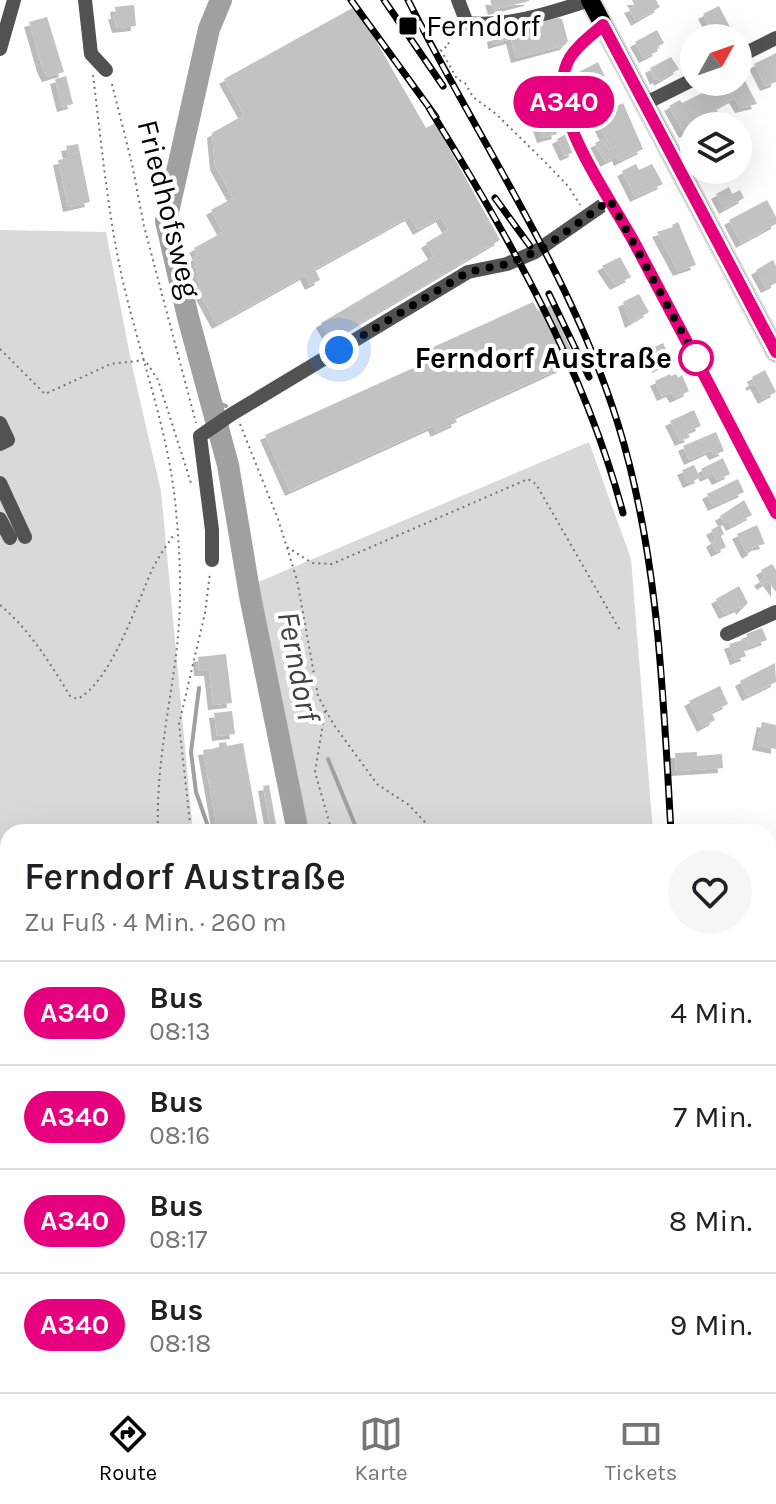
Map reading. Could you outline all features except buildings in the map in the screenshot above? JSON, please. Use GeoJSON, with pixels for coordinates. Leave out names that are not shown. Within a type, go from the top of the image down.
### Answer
{"type":"FeatureCollection","features":[{"type":"Feature","properties":{"kind":"main road"},"geometry":{"type":"LineString","coordinates":[[590,0],[776,351]]}},
{"type":"Feature","properties":{"kind":"street"},"geometry":{"type":"LineString","coordinates":[[0,49],[14,0]]}},
{"type":"Feature","properties":{"kind":"street"},"geometry":{"type":"LineString","coordinates":[[85,0],[91,54],[106,70]]}},
{"type":"Feature","properties":{"kind":"street"},"geometry":{"type":"LineString","coordinates":[[458,0],[467,23],[486,25],[539,16],[590,0]]}},
{"type":"Feature","properties":{"kind":"street"},"geometry":{"type":"LineString","coordinates":[[603,25],[572,51],[565,65],[563,95],[569,120],[776,513]]}},
{"type":"Feature","properties":{"kind":"street"},"geometry":{"type":"LineString","coordinates":[[752,50],[776,38]]}},
{"type":"Feature","properties":{"kind":"street"},"geometry":{"type":"LineString","coordinates":[[646,103],[680,86]]}},
{"type":"Feature","properties":{"kind":"street"},"geometry":{"type":"LineString","coordinates":[[212,560],[212,530],[200,436],[468,272],[507,264],[535,252],[610,200]]}},
{"type":"Feature","properties":{"kind":"street"},"geometry":{"type":"LineString","coordinates":[[0,423],[8,440],[0,444]]}},
{"type":"Feature","properties":{"kind":"street"},"geometry":{"type":"LineString","coordinates":[[0,483],[18,537],[0,519]]}},
{"type":"Feature","properties":{"kind":"street"},"geometry":{"type":"LineString","coordinates":[[727,634],[776,612]]}},
{"type":"Feature","properties":{"kind":"path"},"geometry":{"type":"LineString","coordinates":[[467,23],[446,35],[449,45],[441,50],[457,79],[465,83],[473,97],[496,114],[569,187],[587,217]]}},
{"type":"Feature","properties":{"kind":"path"},"geometry":{"type":"LineString","coordinates":[[91,54],[120,269],[145,360],[169,467],[177,530],[180,616],[162,743],[158,824]]}},
{"type":"Feature","properties":{"kind":"path","name":"Friedhofsweg"},"geometry":{"type":"LineString","coordinates":[[106,70],[112,83],[144,226],[200,436]]}},
{"type":"Feature","properties":{"kind":"path"},"geometry":{"type":"LineString","coordinates":[[0,349],[45,394],[111,364],[145,360]]}},
{"type":"Feature","properties":{"kind":"path"},"geometry":{"type":"LineString","coordinates":[[145,360],[158,380],[195,495]]}},
{"type":"Feature","properties":{"kind":"path"},"geometry":{"type":"LineString","coordinates":[[234,413],[297,580],[318,696],[377,784],[409,805],[427,824]]}},
{"type":"Feature","properties":{"kind":"path"},"geometry":{"type":"LineString","coordinates":[[286,547],[312,563],[332,564],[528,479],[536,484],[621,632]]}},
{"type":"Feature","properties":{"kind":"path"},"geometry":{"type":"LineString","coordinates":[[0,605],[18,620],[70,696],[77,699],[84,696],[98,680],[116,651],[153,567],[177,530]]}},
{"type":"Feature","properties":{"kind":"path"},"geometry":{"type":"LineString","coordinates":[[190,824],[179,724],[205,613],[212,560]]}},
{"type":"Feature","properties":{"kind":"path"},"geometry":{"type":"LineString","coordinates":[[325,709],[315,772],[330,824]]}},
{"type":"Feature","properties":{"kind":"shaded area"},"geometry":{"type":"Polygon","coordinates":[[[0,230],[106,232],[132,366],[161,491],[192,824],[0,824],[0,230]]]}},
{"type":"Feature","properties":{"kind":"shaded area"},"geometry":{"type":"Polygon","coordinates":[[[589,442],[631,559],[652,824],[307,824],[256,583],[589,442]]]}},
{"type":"Feature","properties":{"kind":"waterway","name":"Ferndorf"},"geometry":{"type":"LineString","coordinates":[[221,0],[209,29],[166,221],[228,465],[250,596],[296,824]]}},
{"type":"Feature","properties":{"kind":"waterway"},"geometry":{"type":"LineString","coordinates":[[211,401],[226,406]]}},
{"type":"Feature","properties":{"kind":"waterway"},"geometry":{"type":"LineString","coordinates":[[199,688],[191,752],[196,792],[207,824]]}},
{"type":"Feature","properties":{"kind":"waterway"},"geometry":{"type":"LineString","coordinates":[[328,759],[355,824]]}},
{"type":"Feature","properties":{"kind":"railway"},"geometry":{"type":"LineString","coordinates":[[351,0],[436,117]]}},
{"type":"Feature","properties":{"kind":"railway"},"geometry":{"type":"LineString","coordinates":[[384,0],[443,86]]}},
{"type":"Feature","properties":{"kind":"railway"},"geometry":{"type":"LineString","coordinates":[[408,0],[549,260],[598,368],[618,424],[632,474],[651,575],[662,678],[671,824]]}},
{"type":"Feature","properties":{"kind":"railway"},"geometry":{"type":"LineString","coordinates":[[429,108],[515,254],[565,354],[607,459],[623,513]]}},
{"type":"Feature","properties":{"kind":"railway"},"geometry":{"type":"LineString","coordinates":[[495,198],[530,246]]}},
{"type":"Feature","properties":{"kind":"railway"},"geometry":{"type":"LineString","coordinates":[[549,294],[589,377]]}},
{"type":"Feature","properties":{"kind":"bus line","name":"A340"},"geometry":{"type":"LineString","coordinates":[[776,352],[603,25],[572,51],[565,65],[563,95],[569,120],[588,162],[693,351],[776,513]]}},
{"type":"Feature","properties":{"kind":"place","name":"Ferndorf"},"geometry":{"type":"Point","coordinates":[408,26]}},
{"type":"Feature","properties":{"kind":"place","name":"Ferndorf Austraße"},"geometry":{"type":"Point","coordinates":[696,358]}},
{"type":"Feature","properties":{"kind":"route"},"geometry":{"type":"LineString","coordinates":[[339,350],[468,272],[507,264],[542,249],[610,200],[696,358]]}}]}
